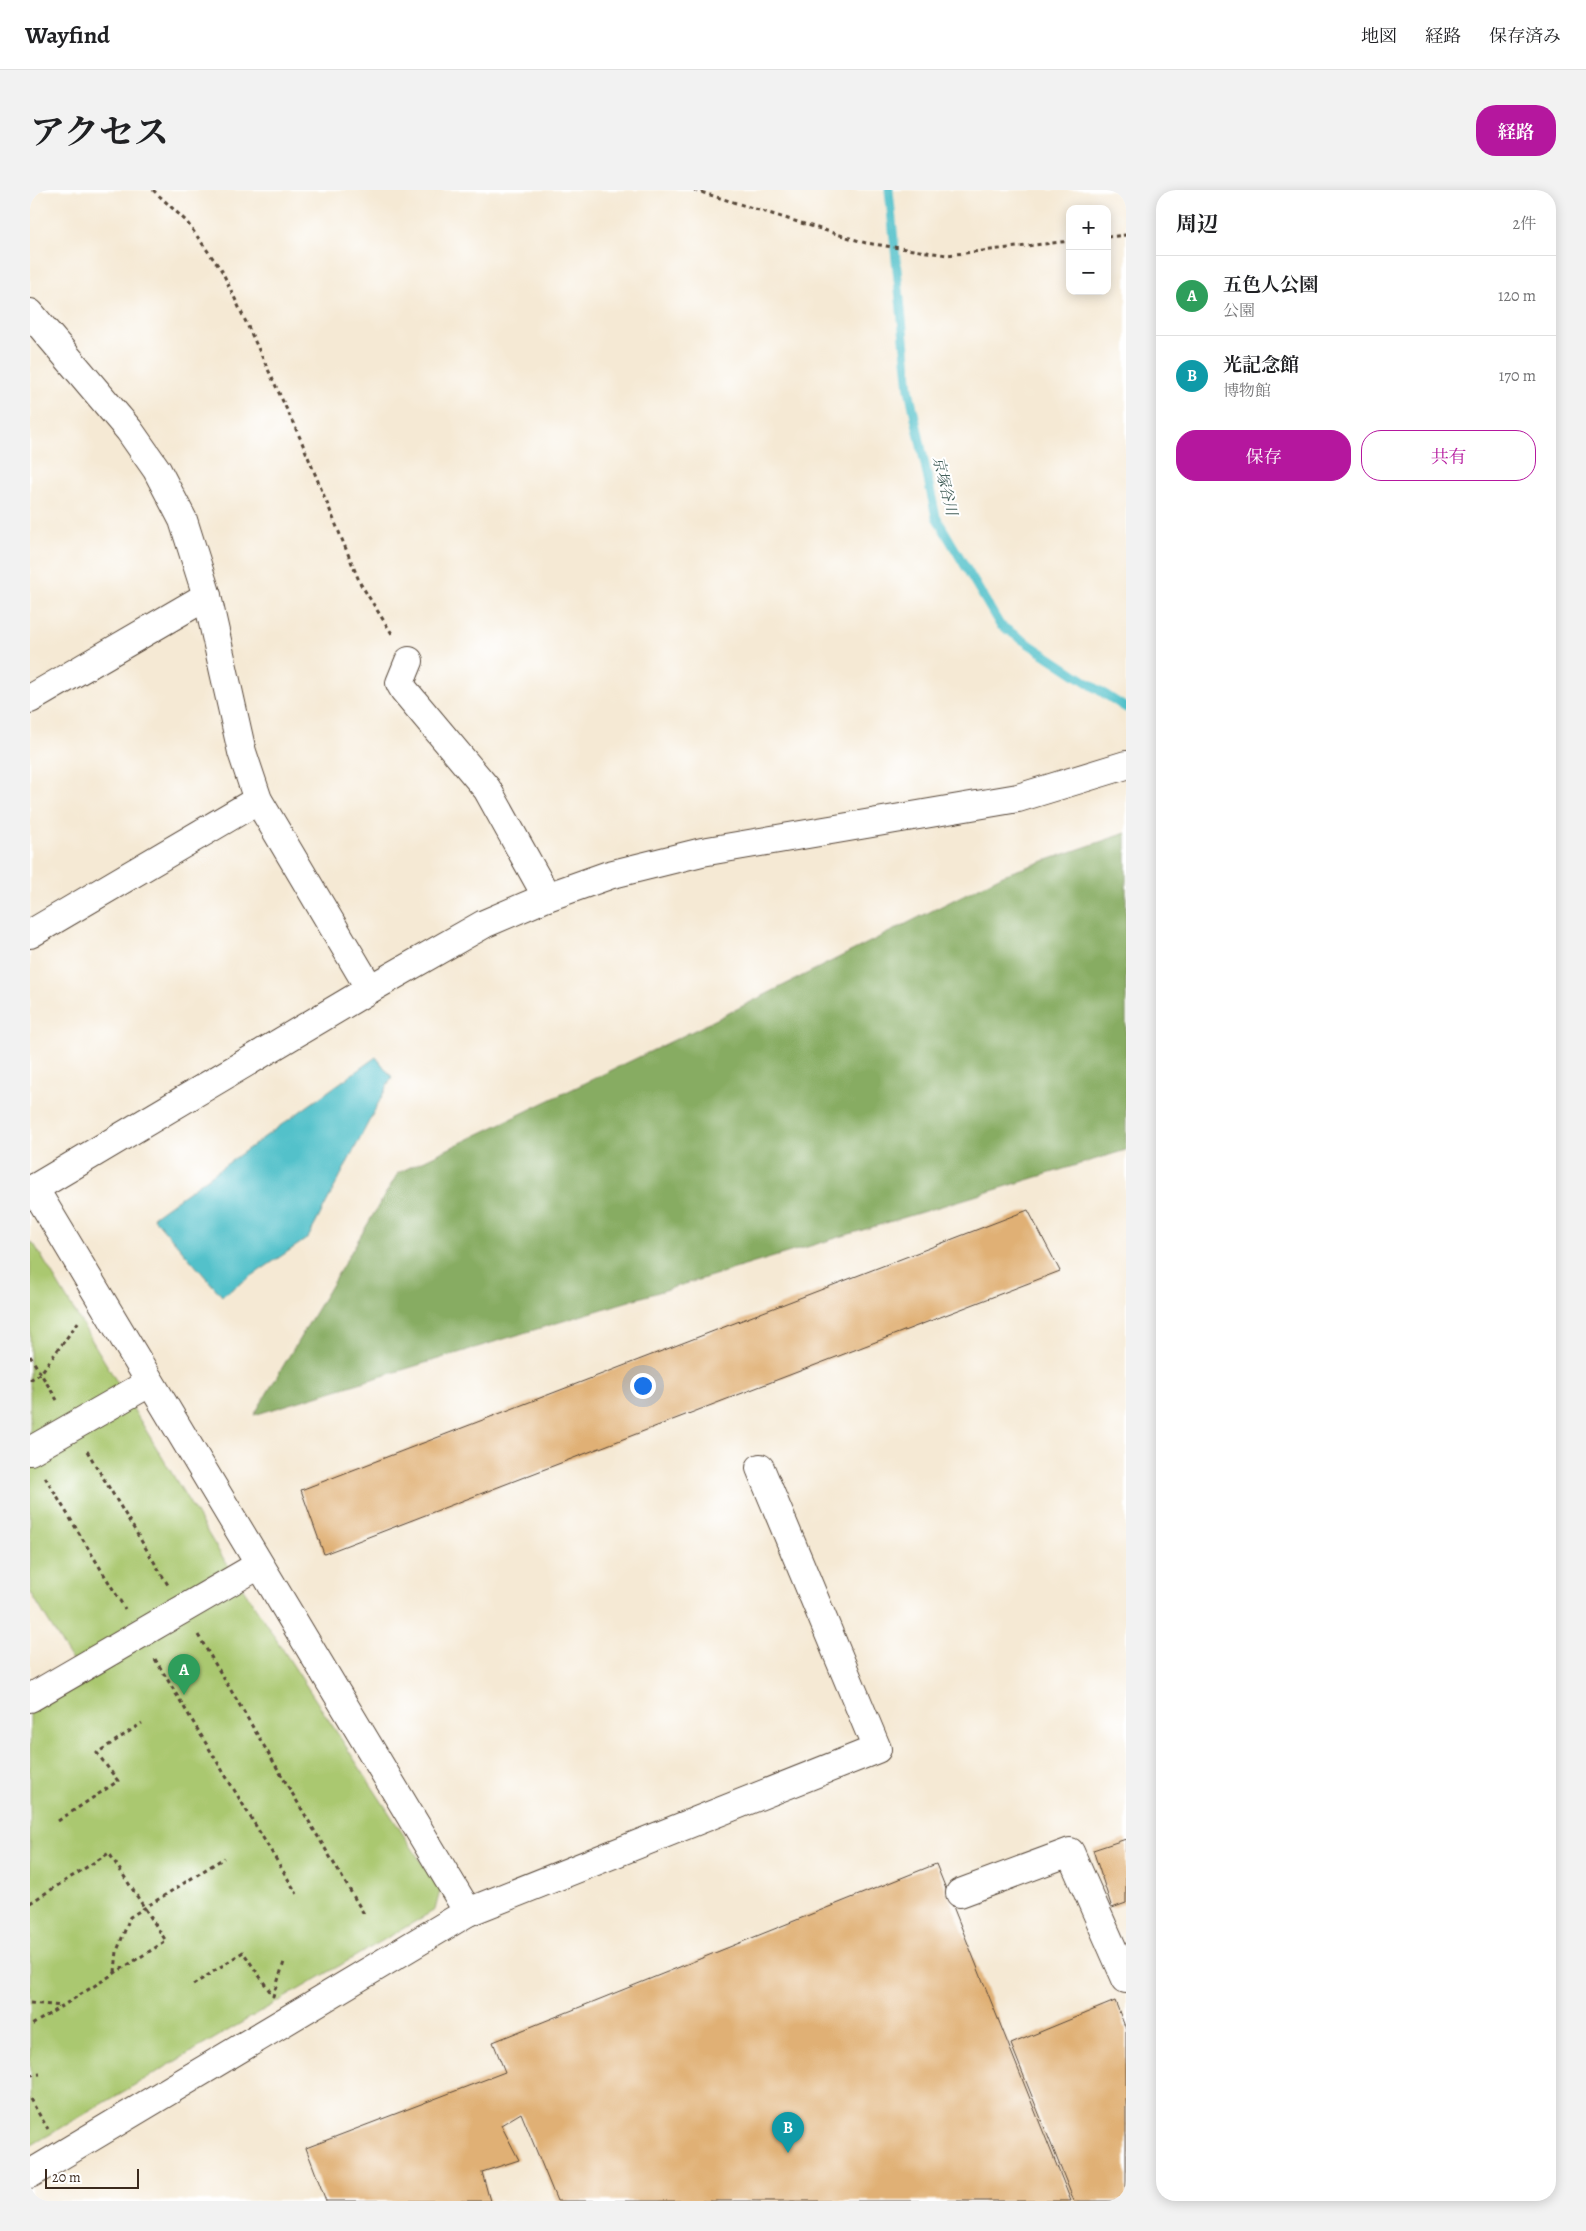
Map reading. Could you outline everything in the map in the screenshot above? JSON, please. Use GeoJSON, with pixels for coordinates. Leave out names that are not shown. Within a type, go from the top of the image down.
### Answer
{"type":"FeatureCollection","features":[{"type":"Feature","properties":{"kind":"street"},"geometry":{"type":"LineString","coordinates":[[30,313],[129,430],[157,470],[183,520],[207,596],[242,752],[258,800],[370,989]]}},
{"type":"Feature","properties":{"kind":"street"},"geometry":{"type":"LineString","coordinates":[[30,699],[207,596]]}},
{"type":"Feature","properties":{"kind":"street"},"geometry":{"type":"LineString","coordinates":[[409,661],[400,683],[404,690],[487,788],[548,898]]}},
{"type":"Feature","properties":{"kind":"street"},"geometry":{"type":"LineString","coordinates":[[468,1912],[98,1296],[32,1190],[370,989],[484,924],[548,898],[609,875],[702,852],[1018,798],[1126,765]]}},
{"type":"Feature","properties":{"kind":"street"},"geometry":{"type":"LineString","coordinates":[[30,934],[258,800]]}},
{"type":"Feature","properties":{"kind":"street"},"geometry":{"type":"LineString","coordinates":[[35,1460],[149,1383]]}},
{"type":"Feature","properties":{"kind":"street"},"geometry":{"type":"LineString","coordinates":[[30,2174],[468,1912],[877,1749],[760,1468]]}},
{"type":"Feature","properties":{"kind":"street"},"geometry":{"type":"LineString","coordinates":[[30,1698],[260,1565]]}},
{"type":"Feature","properties":{"kind":"street"},"geometry":{"type":"LineString","coordinates":[[960,1893],[1070,1852],[1126,1979]]}},
{"type":"Feature","properties":{"kind":"path"},"geometry":{"type":"LineString","coordinates":[[154,190],[186,221],[222,271],[301,440],[360,582],[409,661]]}},
{"type":"Feature","properties":{"kind":"path"},"geometry":{"type":"LineString","coordinates":[[694,190],[866,243],[947,255],[1066,241]]}},
{"type":"Feature","properties":{"kind":"path"},"geometry":{"type":"LineString","coordinates":[[1111,237],[1126,235]]}},
{"type":"Feature","properties":{"kind":"path"},"geometry":{"type":"LineString","coordinates":[[30,1380],[41,1372],[98,1296]]}},
{"type":"Feature","properties":{"kind":"path"},"geometry":{"type":"LineString","coordinates":[[30,1356],[61,1406]]}},
{"type":"Feature","properties":{"kind":"path"},"geometry":{"type":"LineString","coordinates":[[86,1449],[172,1592]]}},
{"type":"Feature","properties":{"kind":"path"},"geometry":{"type":"LineString","coordinates":[[35,1460],[128,1613]]}},
{"type":"Feature","properties":{"kind":"path"},"geometry":{"type":"LineString","coordinates":[[197,1635],[364,1914]]}},
{"type":"Feature","properties":{"kind":"path"},"geometry":{"type":"LineString","coordinates":[[153,1656],[297,1894]]}},
{"type":"Feature","properties":{"kind":"path"},"geometry":{"type":"LineString","coordinates":[[58,1821],[118,1781],[97,1753],[142,1723]]}},
{"type":"Feature","properties":{"kind":"path"},"geometry":{"type":"LineString","coordinates":[[30,1904],[109,1853],[166,1940],[30,2026]]}},
{"type":"Feature","properties":{"kind":"path"},"geometry":{"type":"LineString","coordinates":[[115,1973],[118,1951],[130,1917],[224,1858]]}},
{"type":"Feature","properties":{"kind":"path"},"geometry":{"type":"LineString","coordinates":[[192,1985],[243,1952],[272,1996],[285,1959]]}},
{"type":"Feature","properties":{"kind":"path"},"geometry":{"type":"LineString","coordinates":[[30,2004],[62,2006]]}},
{"type":"Feature","properties":{"kind":"path"},"geometry":{"type":"LineString","coordinates":[[30,2075],[40,2074]]}},
{"type":"Feature","properties":{"kind":"green space"},"geometry":{"type":"Polygon","coordinates":[[[1126,833],[1126,1150],[254,1415],[398,1173],[697,1029],[1003,875],[1126,833]]]}},
{"type":"Feature","properties":{"kind":"green space"},"geometry":{"type":"Polygon","coordinates":[[[30,1242],[34,1244],[218,1550],[440,1891],[435,1910],[30,2146],[30,1711],[83,1679],[30,1591],[30,1242]]]}},
{"type":"Feature","properties":{"kind":"water"},"geometry":{"type":"Polygon","coordinates":[[[376,1057],[392,1077],[308,1238],[222,1296],[153,1217],[376,1057]]]}},
{"type":"Feature","properties":{"kind":"building"},"geometry":{"type":"Polygon","coordinates":[[[1028,1210],[1060,1271],[324,1554],[301,1490],[1028,1210]]]}},
{"type":"Feature","properties":{"kind":"building"},"geometry":{"type":"Polygon","coordinates":[[[1126,1839],[1126,1903],[1112,1908],[1093,1850],[1126,1839]]]}},
{"type":"Feature","properties":{"kind":"building"},"geometry":{"type":"Polygon","coordinates":[[[936,1864],[1071,2201],[557,2201],[521,2113],[501,2125],[519,2160],[482,2172],[490,2201],[326,2201],[306,2148],[505,2072],[493,2042],[936,1864]]]}},
{"type":"Feature","properties":{"kind":"building"},"geometry":{"type":"Polygon","coordinates":[[[1115,2001],[1126,2029],[1126,2201],[1074,2201],[1011,2044],[1115,2001]]]}},
{"type":"Feature","properties":{"kind":"waterway","name":"京塚谷川"},"geometry":{"type":"LineString","coordinates":[[889,190],[909,389],[936,517],[1000,625],[1126,708]]}},
{"type":"Feature","properties":{"kind":"place","name":"五色人公園"},"geometry":{"type":"Point","coordinates":[184,1695]}},
{"type":"Feature","properties":{"kind":"place","name":"光記念館"},"geometry":{"type":"Point","coordinates":[788,2153]}}]}
